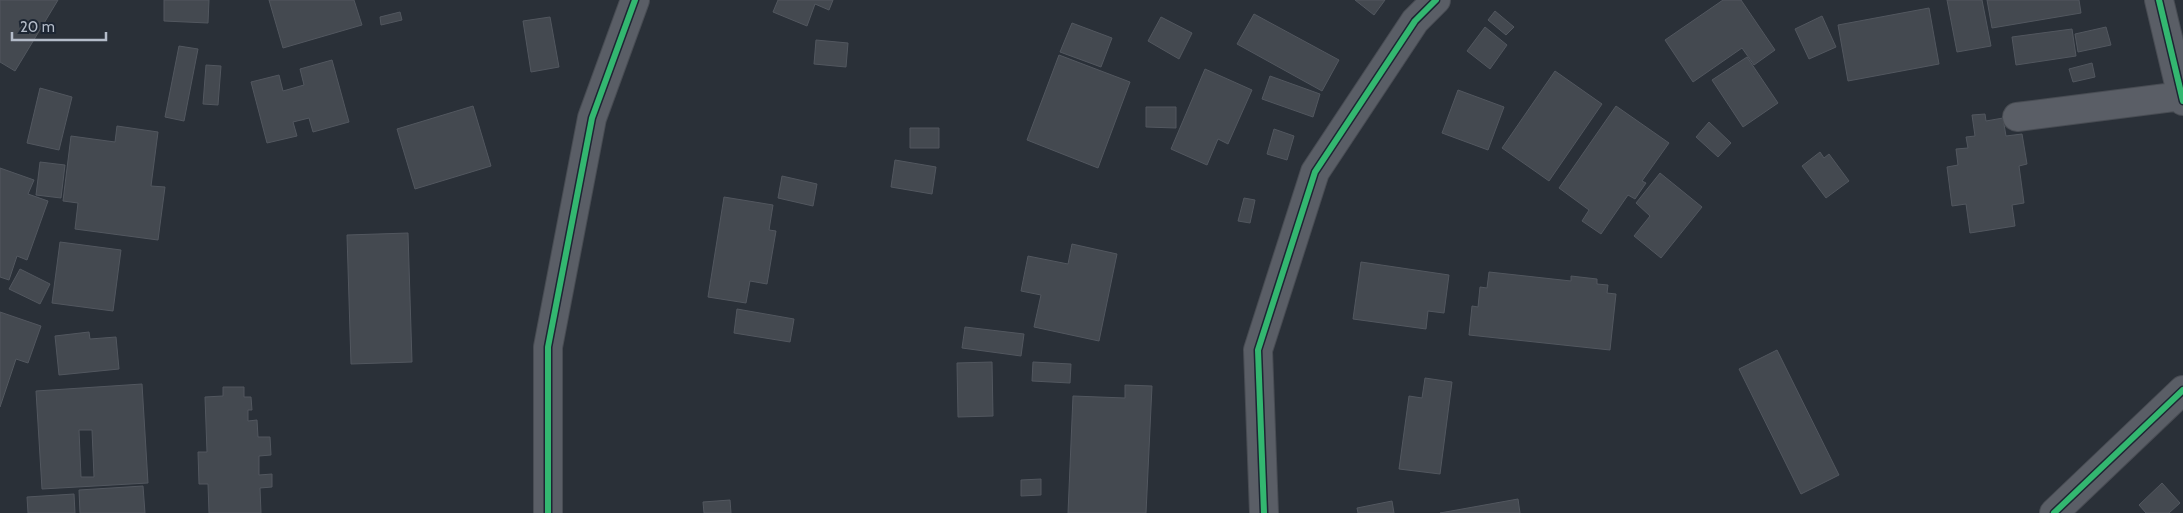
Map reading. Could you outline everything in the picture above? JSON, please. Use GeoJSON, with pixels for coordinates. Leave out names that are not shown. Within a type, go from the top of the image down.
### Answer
{"type":"FeatureCollection","features":[{"type":"Feature","properties":{"kind":"street"},"geometry":{"type":"LineString","coordinates":[[548,513],[548,347],[592,118],[635,0]]}},
{"type":"Feature","properties":{"kind":"street"},"geometry":{"type":"LineString","coordinates":[[1264,513],[1258,350],[1315,172],[1415,21],[1436,0]]}},
{"type":"Feature","properties":{"kind":"street"},"geometry":{"type":"LineString","coordinates":[[2017,117],[2182,98],[2159,0]]}},
{"type":"Feature","properties":{"kind":"street"},"geometry":{"type":"LineString","coordinates":[[2054,513],[2183,390]]}},
{"type":"Feature","properties":{"kind":"building"},"geometry":{"type":"Polygon","coordinates":[[[0,0],[58,0],[15,71],[0,62],[0,0]]]}},
{"type":"Feature","properties":{"kind":"building"},"geometry":{"type":"Polygon","coordinates":[[[164,0],[209,0],[208,23],[164,21],[164,0]]]}},
{"type":"Feature","properties":{"kind":"building"},"geometry":{"type":"Polygon","coordinates":[[[269,0],[354,0],[362,25],[283,48],[269,0]]]}},
{"type":"Feature","properties":{"kind":"building"},"geometry":{"type":"Polygon","coordinates":[[[778,0],[833,0],[829,10],[815,4],[807,26],[773,12],[778,0]]]}},
{"type":"Feature","properties":{"kind":"building"},"geometry":{"type":"Polygon","coordinates":[[[1355,0],[1385,0],[1374,15],[1355,0]]]}},
{"type":"Feature","properties":{"kind":"building"},"geometry":{"type":"Polygon","coordinates":[[[1723,0],[1741,0],[1775,50],[1754,65],[1742,48],[1693,82],[1665,40],[1723,0]]]}},
{"type":"Feature","properties":{"kind":"building"},"geometry":{"type":"Polygon","coordinates":[[[1947,0],[1982,0],[1991,46],[1957,52],[1947,0]]]}},
{"type":"Feature","properties":{"kind":"building"},"geometry":{"type":"Polygon","coordinates":[[[1987,0],[2079,0],[2081,13],[1992,28],[1987,0]]]}},
{"type":"Feature","properties":{"kind":"building"},"geometry":{"type":"Polygon","coordinates":[[[1929,8],[1939,64],[1848,81],[1838,25],[1929,8]]]}},
{"type":"Feature","properties":{"kind":"building"},"geometry":{"type":"Polygon","coordinates":[[[1495,11],[1514,27],[1506,35],[1488,20],[1495,11]]]}},
{"type":"Feature","properties":{"kind":"building"},"geometry":{"type":"Polygon","coordinates":[[[400,12],[402,20],[381,25],[380,17],[400,12]]]}},
{"type":"Feature","properties":{"kind":"building"},"geometry":{"type":"Polygon","coordinates":[[[1254,14],[1339,60],[1322,91],[1237,44],[1254,14]]]}},
{"type":"Feature","properties":{"kind":"building"},"geometry":{"type":"Polygon","coordinates":[[[1822,16],[1836,47],[1809,59],[1795,29],[1822,16]]]}},
{"type":"Feature","properties":{"kind":"building"},"geometry":{"type":"Polygon","coordinates":[[[550,17],[559,67],[531,72],[523,21],[550,17]]]}},
{"type":"Feature","properties":{"kind":"building"},"geometry":{"type":"Polygon","coordinates":[[[1161,17],[1192,33],[1179,59],[1148,41],[1161,17]]]}},
{"type":"Feature","properties":{"kind":"building"},"geometry":{"type":"Polygon","coordinates":[[[1072,23],[1112,38],[1101,67],[1060,52],[1072,23]]]}},
{"type":"Feature","properties":{"kind":"building"},"geometry":{"type":"Polygon","coordinates":[[[1485,27],[1507,45],[1490,69],[1467,51],[1485,27]]]}},
{"type":"Feature","properties":{"kind":"building"},"geometry":{"type":"Polygon","coordinates":[[[2106,27],[2111,45],[2078,52],[2075,34],[2106,27]]]}},
{"type":"Feature","properties":{"kind":"building"},"geometry":{"type":"Polygon","coordinates":[[[2072,29],[2076,56],[2016,65],[2012,37],[2072,29]]]}},
{"type":"Feature","properties":{"kind":"building"},"geometry":{"type":"Polygon","coordinates":[[[816,40],[848,43],[846,67],[814,64],[816,40]]]}},
{"type":"Feature","properties":{"kind":"building"},"geometry":{"type":"Polygon","coordinates":[[[179,46],[198,49],[184,121],[165,117],[179,46]]]}},
{"type":"Feature","properties":{"kind":"building"},"geometry":{"type":"Polygon","coordinates":[[[1059,55],[1130,82],[1098,168],[1027,140],[1059,55]]]}},
{"type":"Feature","properties":{"kind":"building"},"geometry":{"type":"Polygon","coordinates":[[[1747,57],[1778,103],[1743,127],[1712,80],[1747,57]]]}},
{"type":"Feature","properties":{"kind":"building"},"geometry":{"type":"Polygon","coordinates":[[[332,60],[349,122],[313,132],[309,118],[293,122],[297,136],[267,143],[251,82],[279,75],[283,91],[304,85],[300,69],[332,60]]]}},
{"type":"Feature","properties":{"kind":"building"},"geometry":{"type":"Polygon","coordinates":[[[2092,63],[2095,77],[2073,82],[2069,69],[2092,63]]]}},
{"type":"Feature","properties":{"kind":"building"},"geometry":{"type":"Polygon","coordinates":[[[206,65],[221,66],[218,105],[203,104],[206,65]]]}},
{"type":"Feature","properties":{"kind":"building"},"geometry":{"type":"Polygon","coordinates":[[[1205,69],[1252,90],[1228,144],[1218,139],[1207,165],[1171,149],[1205,69]]]}},
{"type":"Feature","properties":{"kind":"building"},"geometry":{"type":"Polygon","coordinates":[[[1555,71],[1602,104],[1549,181],[1502,148],[1555,71]]]}},
{"type":"Feature","properties":{"kind":"building"},"geometry":{"type":"Polygon","coordinates":[[[1270,76],[1320,94],[1313,117],[1262,99],[1270,76]]]}},
{"type":"Feature","properties":{"kind":"building"},"geometry":{"type":"Polygon","coordinates":[[[40,88],[72,97],[59,150],[27,143],[40,88]]]}},
{"type":"Feature","properties":{"kind":"building"},"geometry":{"type":"Polygon","coordinates":[[[1458,90],[1504,107],[1488,150],[1442,133],[1458,90]]]}},
{"type":"Feature","properties":{"kind":"building"},"geometry":{"type":"Polygon","coordinates":[[[473,106],[491,166],[415,189],[397,129],[473,106]]]}},
{"type":"Feature","properties":{"kind":"building"},"geometry":{"type":"Polygon","coordinates":[[[1616,106],[1669,143],[1642,181],[1646,183],[1635,199],[1628,195],[1601,234],[1582,221],[1589,210],[1559,188],[1616,106]]]}},
{"type":"Feature","properties":{"kind":"building"},"geometry":{"type":"Polygon","coordinates":[[[1146,107],[1176,107],[1176,128],[1146,127],[1146,107]]]}},
{"type":"Feature","properties":{"kind":"building"},"geometry":{"type":"Polygon","coordinates":[[[1985,114],[1986,121],[2003,118],[2006,136],[2022,134],[2027,164],[2019,166],[2024,203],[2012,205],[2015,226],[1970,233],[1966,204],[1952,206],[1947,167],[1958,165],[1956,149],[1968,148],[1966,137],[1975,136],[1972,115],[1985,114]]]}},
{"type":"Feature","properties":{"kind":"building"},"geometry":{"type":"Polygon","coordinates":[[[1709,122],[1731,143],[1718,157],[1696,137],[1709,122]]]}},
{"type":"Feature","properties":{"kind":"building"},"geometry":{"type":"Polygon","coordinates":[[[117,126],[158,132],[151,186],[165,187],[158,240],[75,229],[78,203],[63,201],[71,136],[115,142],[117,126]]]}},
{"type":"Feature","properties":{"kind":"building"},"geometry":{"type":"Polygon","coordinates":[[[910,128],[939,128],[939,148],[910,148],[910,128]]]}},
{"type":"Feature","properties":{"kind":"building"},"geometry":{"type":"Polygon","coordinates":[[[1274,129],[1294,136],[1287,160],[1267,154],[1274,129]]]}},
{"type":"Feature","properties":{"kind":"building"},"geometry":{"type":"Polygon","coordinates":[[[1820,152],[1824,158],[1829,154],[1849,181],[1826,198],[1802,166],[1820,152]]]}},
{"type":"Feature","properties":{"kind":"building"},"geometry":{"type":"Polygon","coordinates":[[[895,160],[936,167],[932,194],[891,187],[895,160]]]}},
{"type":"Feature","properties":{"kind":"building"},"geometry":{"type":"Polygon","coordinates":[[[40,162],[65,165],[61,198],[36,195],[40,162]]]}},
{"type":"Feature","properties":{"kind":"building"},"geometry":{"type":"Polygon","coordinates":[[[0,168],[34,180],[28,194],[48,201],[27,260],[17,256],[9,280],[0,277],[0,168]]]}},
{"type":"Feature","properties":{"kind":"building"},"geometry":{"type":"Polygon","coordinates":[[[1660,173],[1702,207],[1661,258],[1634,236],[1650,216],[1636,203],[1660,173]]]}},
{"type":"Feature","properties":{"kind":"building"},"geometry":{"type":"Polygon","coordinates":[[[782,176],[817,184],[813,206],[778,198],[782,176]]]}},
{"type":"Feature","properties":{"kind":"building"},"geometry":{"type":"Polygon","coordinates":[[[724,197],[773,205],[769,230],[776,231],[767,284],[750,281],[746,303],[708,297],[724,197]]]}},
{"type":"Feature","properties":{"kind":"building"},"geometry":{"type":"Polygon","coordinates":[[[1244,198],[1255,200],[1250,223],[1238,221],[1244,198]]]}},
{"type":"Feature","properties":{"kind":"building"},"geometry":{"type":"Polygon","coordinates":[[[408,233],[412,362],[351,364],[347,235],[408,233]]]}},
{"type":"Feature","properties":{"kind":"building"},"geometry":{"type":"Polygon","coordinates":[[[60,242],[121,250],[113,311],[52,303],[60,242]]]}},
{"type":"Feature","properties":{"kind":"building"},"geometry":{"type":"Polygon","coordinates":[[[1072,244],[1117,254],[1099,341],[1034,327],[1041,295],[1021,291],[1028,256],[1068,264],[1072,244]]]}},
{"type":"Feature","properties":{"kind":"building"},"geometry":{"type":"Polygon","coordinates":[[[1361,262],[1449,275],[1444,313],[1428,311],[1426,329],[1353,319],[1361,262]]]}},
{"type":"Feature","properties":{"kind":"building"},"geometry":{"type":"Polygon","coordinates":[[[20,269],[50,284],[40,304],[9,289],[20,269]]]}},
{"type":"Feature","properties":{"kind":"building"},"geometry":{"type":"Polygon","coordinates":[[[1489,272],[1571,281],[1571,276],[1597,279],[1597,284],[1608,285],[1607,293],[1616,294],[1610,350],[1469,335],[1472,306],[1478,307],[1480,287],[1487,288],[1489,272]]]}},
{"type":"Feature","properties":{"kind":"building"},"geometry":{"type":"Polygon","coordinates":[[[737,309],[794,319],[790,342],[734,333],[737,309]]]}},
{"type":"Feature","properties":{"kind":"building"},"geometry":{"type":"Polygon","coordinates":[[[0,312],[41,326],[28,363],[16,359],[0,407],[0,312]]]}},
{"type":"Feature","properties":{"kind":"building"},"geometry":{"type":"Polygon","coordinates":[[[965,327],[1024,334],[1021,356],[962,348],[965,327]]]}},
{"type":"Feature","properties":{"kind":"building"},"geometry":{"type":"Polygon","coordinates":[[[89,332],[90,339],[116,337],[119,369],[59,375],[55,336],[89,332]]]}},
{"type":"Feature","properties":{"kind":"building"},"geometry":{"type":"Polygon","coordinates":[[[1777,350],[1839,475],[1801,494],[1739,369],[1777,350]]]}},
{"type":"Feature","properties":{"kind":"building"},"geometry":{"type":"Polygon","coordinates":[[[992,362],[993,416],[958,417],[957,363],[992,362]]]}},
{"type":"Feature","properties":{"kind":"building"},"geometry":{"type":"Polygon","coordinates":[[[1033,362],[1071,364],[1070,383],[1032,381],[1033,362]]]}},
{"type":"Feature","properties":{"kind":"building"},"geometry":{"type":"Polygon","coordinates":[[[1425,378],[1452,382],[1440,474],[1399,469],[1409,396],[1422,398],[1425,378]]]}},
{"type":"Feature","properties":{"kind":"building"},"geometry":{"type":"Polygon","coordinates":[[[142,384],[148,483],[42,489],[36,391],[142,384]],[[79,430],[81,477],[94,477],[92,430],[79,430]]]}},
{"type":"Feature","properties":{"kind":"building"},"geometry":{"type":"Polygon","coordinates":[[[1125,385],[1152,386],[1146,513],[1068,513],[1073,396],[1125,398],[1125,385]]]}},
{"type":"Feature","properties":{"kind":"building"},"geometry":{"type":"Polygon","coordinates":[[[223,387],[244,387],[244,397],[251,397],[252,410],[248,410],[248,421],[257,420],[258,437],[270,437],[271,455],[259,456],[259,475],[272,474],[272,487],[260,488],[261,513],[209,513],[208,484],[199,484],[198,452],[207,452],[205,397],[223,396],[223,387]]]}},
{"type":"Feature","properties":{"kind":"building"},"geometry":{"type":"Polygon","coordinates":[[[1041,479],[1041,495],[1021,496],[1021,480],[1041,479]]]}},
{"type":"Feature","properties":{"kind":"building"},"geometry":{"type":"Polygon","coordinates":[[[2162,483],[2180,503],[2169,513],[2146,513],[2139,505],[2162,483]]]}},
{"type":"Feature","properties":{"kind":"building"},"geometry":{"type":"Polygon","coordinates":[[[143,486],[145,513],[80,513],[79,490],[143,486]]]}},
{"type":"Feature","properties":{"kind":"building"},"geometry":{"type":"Polygon","coordinates":[[[74,494],[75,513],[28,513],[27,497],[74,494]]]}},
{"type":"Feature","properties":{"kind":"building"},"geometry":{"type":"Polygon","coordinates":[[[1518,499],[1520,513],[1440,513],[1518,499]]]}},
{"type":"Feature","properties":{"kind":"building"},"geometry":{"type":"Polygon","coordinates":[[[730,500],[731,513],[704,513],[703,502],[730,500]]]}},
{"type":"Feature","properties":{"kind":"building"},"geometry":{"type":"Polygon","coordinates":[[[1392,501],[1394,513],[1358,513],[1357,508],[1392,501]]]}},
{"type":"Feature","properties":{"kind":"cycle path"},"geometry":{"type":"LineString","coordinates":[[548,513],[548,347],[592,118],[635,0]]}},
{"type":"Feature","properties":{"kind":"cycle path"},"geometry":{"type":"LineString","coordinates":[[1264,513],[1258,350],[1315,172],[1415,21],[1436,0]]}},
{"type":"Feature","properties":{"kind":"cycle path"},"geometry":{"type":"LineString","coordinates":[[2159,0],[2183,101]]}},
{"type":"Feature","properties":{"kind":"cycle path"},"geometry":{"type":"LineString","coordinates":[[2054,513],[2183,390]]}}]}
